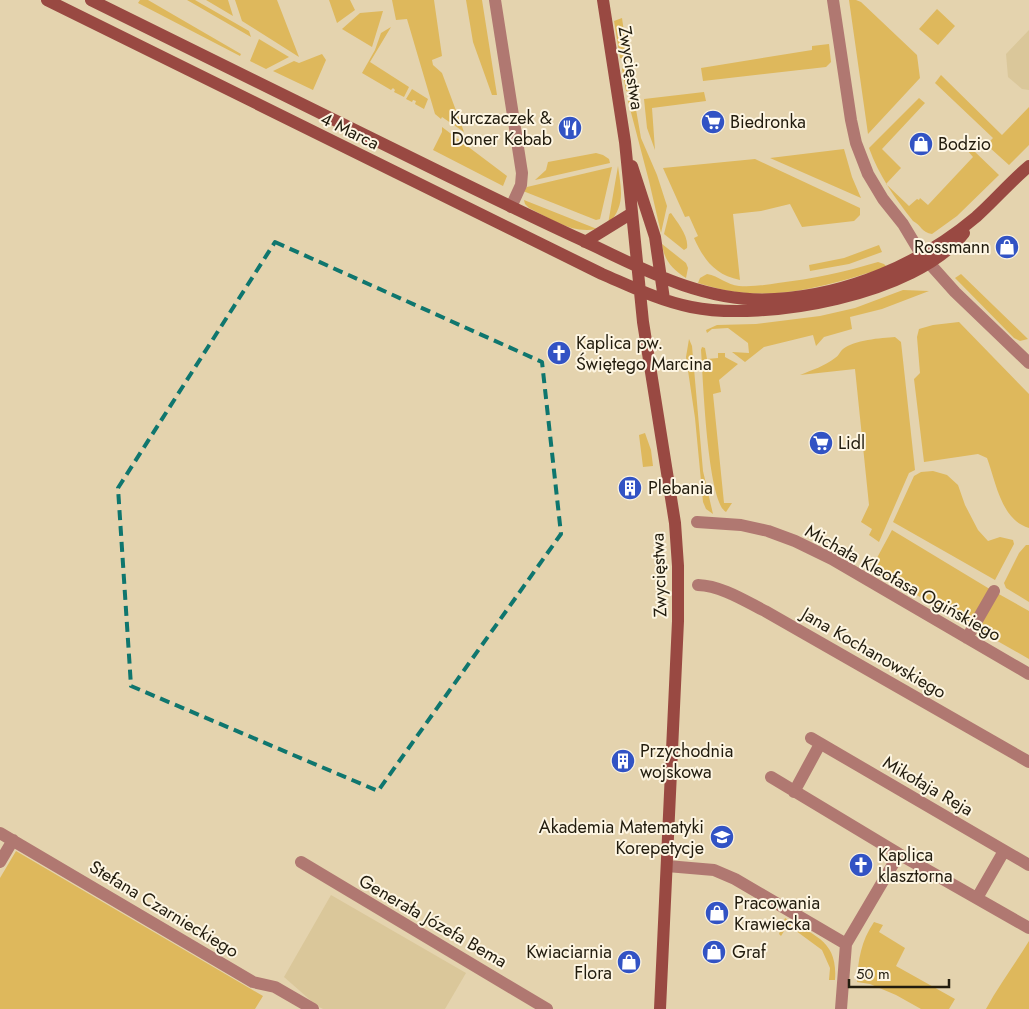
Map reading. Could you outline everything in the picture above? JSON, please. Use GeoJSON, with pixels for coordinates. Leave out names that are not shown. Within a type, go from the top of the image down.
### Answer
{"type":"FeatureCollection","features":[{"type":"Feature","properties":{"kind":"main road","name":"4 Marca"},"geometry":{"type":"LineString","coordinates":[[47,0],[595,271],[640,290],[691,307],[741,312],[780,310],[832,300],[865,291],[899,278],[926,258]]}},
{"type":"Feature","properties":{"kind":"main road","name":"4 Marca"},"geometry":{"type":"LineString","coordinates":[[92,0],[585,242],[661,277],[716,295],[748,300],[775,300],[812,294],[852,285],[926,258]]}},
{"type":"Feature","properties":{"kind":"main road","name":"Zwycięstwa"},"geometry":{"type":"LineString","coordinates":[[603,0],[624,142],[640,290],[675,523],[678,566],[678,621],[660,1009]]}},
{"type":"Feature","properties":{"kind":"main road","name":"Zwycięstwa"},"geometry":{"type":"LineString","coordinates":[[624,142],[655,237],[664,299]]}},
{"type":"Feature","properties":{"kind":"main road"},"geometry":{"type":"LineString","coordinates":[[926,258],[954,244],[978,215],[1029,166]]}},
{"type":"Feature","properties":{"kind":"main road"},"geometry":{"type":"LineString","coordinates":[[585,242],[632,213]]}},
{"type":"Feature","properties":{"kind":"street"},"geometry":{"type":"LineString","coordinates":[[495,0],[522,172],[520,184],[511,207]]}},
{"type":"Feature","properties":{"kind":"street"},"geometry":{"type":"LineString","coordinates":[[833,0],[851,120],[856,143],[868,174],[883,199],[926,258],[955,292],[1029,362]]}},
{"type":"Feature","properties":{"kind":"street","name":"Michała Kleofasa Ogińskiego"},"geometry":{"type":"LineString","coordinates":[[697,522],[722,522],[755,528],[795,541],[832,559],[1029,674]]}},
{"type":"Feature","properties":{"kind":"street","name":"Jana Kochanowskiego"},"geometry":{"type":"LineString","coordinates":[[698,585],[705,585],[733,594],[766,611],[1029,762]]}},
{"type":"Feature","properties":{"kind":"street"},"geometry":{"type":"LineString","coordinates":[[967,638],[994,591]]}},
{"type":"Feature","properties":{"kind":"street","name":"Mikołaja Reja"},"geometry":{"type":"LineString","coordinates":[[794,792],[815,740],[1029,865]]}},
{"type":"Feature","properties":{"kind":"street"},"geometry":{"type":"LineString","coordinates":[[771,777],[899,854],[1029,928]]}},
{"type":"Feature","properties":{"kind":"street","name":"Stefana Czarnieckiego"},"geometry":{"type":"LineString","coordinates":[[0,833],[253,982],[276,987],[313,1009]]}},
{"type":"Feature","properties":{"kind":"street"},"geometry":{"type":"LineString","coordinates":[[0,862],[13,840]]}},
{"type":"Feature","properties":{"kind":"street"},"geometry":{"type":"LineString","coordinates":[[977,898],[1004,851]]}},
{"type":"Feature","properties":{"kind":"street"},"geometry":{"type":"LineString","coordinates":[[841,1009],[846,944],[899,854]]}},
{"type":"Feature","properties":{"kind":"street","name":"Generała Józefa Bema"},"geometry":{"type":"LineString","coordinates":[[301,862],[547,1009]]}},
{"type":"Feature","properties":{"kind":"street"},"geometry":{"type":"LineString","coordinates":[[667,866],[714,870],[735,878],[846,944]]}},
{"type":"Feature","properties":{"kind":"highlighted area"},"geometry":{"type":"Polygon","coordinates":[[[275,242],[542,362],[561,534],[378,791],[131,686],[118,488],[275,242]]]}},
{"type":"Feature","properties":{"kind":"shaded area"},"geometry":{"type":"Polygon","coordinates":[[[140,0],[148,0],[241,54],[240,56],[138,3],[140,0]]]}},
{"type":"Feature","properties":{"kind":"shaded area"},"geometry":{"type":"Polygon","coordinates":[[[187,0],[195,0],[249,31],[251,37],[187,0]]]}},
{"type":"Feature","properties":{"kind":"shaded area"},"geometry":{"type":"Polygon","coordinates":[[[206,0],[228,0],[233,16],[206,0]]]}},
{"type":"Feature","properties":{"kind":"shaded area"},"geometry":{"type":"Polygon","coordinates":[[[235,0],[277,0],[299,57],[242,21],[235,0]]]}},
{"type":"Feature","properties":{"kind":"shaded area"},"geometry":{"type":"Polygon","coordinates":[[[329,0],[350,0],[355,10],[337,23],[329,0]]]}},
{"type":"Feature","properties":{"kind":"shaded area"},"geometry":{"type":"Polygon","coordinates":[[[392,0],[434,0],[442,56],[432,60],[433,65],[442,73],[464,132],[435,114],[407,19],[396,20],[392,0]]]}},
{"type":"Feature","properties":{"kind":"shaded area"},"geometry":{"type":"Polygon","coordinates":[[[466,0],[482,0],[497,95],[492,95],[473,42],[466,0]]]}},
{"type":"Feature","properties":{"kind":"shaded area"},"geometry":{"type":"Polygon","coordinates":[[[849,0],[861,2],[917,55],[920,78],[868,134],[849,0]]]}},
{"type":"Feature","properties":{"kind":"shaded area"},"geometry":{"type":"Polygon","coordinates":[[[937,9],[955,26],[938,45],[919,29],[937,9]]]}},
{"type":"Feature","properties":{"kind":"shaded area"},"geometry":{"type":"Polygon","coordinates":[[[383,11],[372,47],[342,29],[360,13],[383,11]]]}},
{"type":"Feature","properties":{"kind":"shaded area"},"geometry":{"type":"Polygon","coordinates":[[[622,18],[628,59],[620,58],[614,21],[622,18]]]}},
{"type":"Feature","properties":{"kind":"shaded area"},"geometry":{"type":"Polygon","coordinates":[[[391,27],[370,62],[409,87],[404,97],[394,92],[393,88],[391,90],[362,73],[375,50],[381,33],[391,27]]]}},
{"type":"Feature","properties":{"kind":"shaded area"},"geometry":{"type":"Polygon","coordinates":[[[1029,30],[1029,90],[1022,89],[1008,77],[1006,54],[1029,30]]]}},
{"type":"Feature","properties":{"kind":"shaded area"},"geometry":{"type":"Polygon","coordinates":[[[259,39],[289,57],[266,69],[250,61],[259,39]]]}},
{"type":"Feature","properties":{"kind":"shaded area"},"geometry":{"type":"Polygon","coordinates":[[[829,44],[831,62],[826,67],[703,81],[701,68],[812,50],[812,46],[829,44]]]}},
{"type":"Feature","properties":{"kind":"shaded area"},"geometry":{"type":"Polygon","coordinates":[[[322,54],[326,60],[313,90],[273,71],[294,61],[299,63],[322,54]]]}},
{"type":"Feature","properties":{"kind":"shaded area"},"geometry":{"type":"Polygon","coordinates":[[[625,66],[629,66],[633,92],[626,91],[622,69],[625,66]]]}},
{"type":"Feature","properties":{"kind":"shaded area"},"geometry":{"type":"Polygon","coordinates":[[[941,75],[1002,135],[1029,107],[1029,145],[1009,165],[989,147],[988,143],[993,138],[935,83],[941,75]]]}},
{"type":"Feature","properties":{"kind":"shaded area"},"geometry":{"type":"Polygon","coordinates":[[[412,89],[428,99],[424,109],[415,104],[416,101],[413,100],[412,102],[406,99],[412,89]]]}},
{"type":"Feature","properties":{"kind":"shaded area"},"geometry":{"type":"Polygon","coordinates":[[[704,92],[706,101],[652,108],[655,150],[647,128],[644,99],[704,92]]]}},
{"type":"Feature","properties":{"kind":"shaded area"},"geometry":{"type":"Polygon","coordinates":[[[634,98],[641,138],[657,175],[667,206],[661,233],[628,101],[634,98]]]}},
{"type":"Feature","properties":{"kind":"shaded area"},"geometry":{"type":"Polygon","coordinates":[[[919,98],[925,103],[882,149],[901,168],[886,184],[869,148],[919,98]]]}},
{"type":"Feature","properties":{"kind":"shaded area"},"geometry":{"type":"Polygon","coordinates":[[[442,127],[507,176],[503,186],[433,150],[442,132],[442,127]]]}},
{"type":"Feature","properties":{"kind":"shaded area"},"geometry":{"type":"Polygon","coordinates":[[[844,149],[852,177],[861,198],[770,158],[844,149]]]}},
{"type":"Feature","properties":{"kind":"shaded area"},"geometry":{"type":"Polygon","coordinates":[[[967,150],[973,150],[999,175],[957,216],[932,234],[926,232],[913,221],[887,185],[909,206],[920,198],[928,205],[973,157],[967,150]]]}},
{"type":"Feature","properties":{"kind":"shaded area"},"geometry":{"type":"Polygon","coordinates":[[[596,153],[609,159],[610,163],[535,180],[546,170],[548,162],[596,153]]]}},
{"type":"Feature","properties":{"kind":"shaded area"},"geometry":{"type":"Polygon","coordinates":[[[755,159],[860,208],[860,215],[854,221],[802,227],[790,204],[761,211],[733,214],[740,280],[731,278],[717,270],[706,260],[694,238],[698,236],[689,216],[685,217],[663,168],[755,159]]]}},
{"type":"Feature","properties":{"kind":"shaded area"},"geometry":{"type":"Polygon","coordinates":[[[618,166],[621,190],[620,204],[618,211],[608,224],[618,166]]]}},
{"type":"Feature","properties":{"kind":"shaded area"},"geometry":{"type":"Polygon","coordinates":[[[612,167],[600,219],[596,220],[523,191],[527,187],[612,167]]]}},
{"type":"Feature","properties":{"kind":"shaded area"},"geometry":{"type":"Polygon","coordinates":[[[524,200],[597,229],[579,229],[554,221],[529,208],[524,200]]]}},
{"type":"Feature","properties":{"kind":"shaded area"},"geometry":{"type":"Polygon","coordinates":[[[671,213],[682,229],[686,239],[687,248],[684,250],[664,234],[669,214],[671,213]]]}},
{"type":"Feature","properties":{"kind":"shaded area"},"geometry":{"type":"Polygon","coordinates":[[[662,244],[686,263],[688,268],[686,278],[670,264],[662,244]]]}},
{"type":"Feature","properties":{"kind":"shaded area"},"geometry":{"type":"Polygon","coordinates":[[[879,245],[882,252],[849,264],[810,271],[809,265],[844,258],[879,245]]]}},
{"type":"Feature","properties":{"kind":"shaded area"},"geometry":{"type":"Polygon","coordinates":[[[878,262],[887,267],[818,287],[782,293],[764,294],[722,290],[698,283],[700,278],[707,274],[739,286],[764,285],[828,275],[878,262]]]}},
{"type":"Feature","properties":{"kind":"shaded area"},"geometry":{"type":"Polygon","coordinates":[[[961,274],[1028,339],[1020,341],[1014,338],[955,278],[961,274]]]}},
{"type":"Feature","properties":{"kind":"shaded area"},"geometry":{"type":"Polygon","coordinates":[[[903,290],[929,291],[882,309],[850,317],[852,329],[824,337],[816,346],[813,335],[764,347],[745,362],[732,352],[749,353],[748,343],[728,328],[712,329],[707,333],[706,330],[717,325],[756,324],[820,316],[855,308],[903,290]]]}},
{"type":"Feature","properties":{"kind":"shaded area"},"geometry":{"type":"Polygon","coordinates":[[[959,322],[1029,394],[1029,528],[1020,524],[1006,509],[987,458],[978,454],[924,462],[914,379],[920,373],[917,337],[919,329],[933,325],[959,322]]]}},
{"type":"Feature","properties":{"kind":"shaded area"},"geometry":{"type":"Polygon","coordinates":[[[895,337],[901,342],[915,470],[909,473],[879,542],[869,535],[872,529],[861,522],[869,505],[855,369],[800,375],[827,363],[843,349],[854,343],[895,337]]]}},
{"type":"Feature","properties":{"kind":"shaded area"},"geometry":{"type":"Polygon","coordinates":[[[689,339],[692,346],[703,471],[713,514],[706,509],[703,502],[695,418],[686,357],[689,339]]]}},
{"type":"Feature","properties":{"kind":"shaded area"},"geometry":{"type":"Polygon","coordinates":[[[702,347],[705,348],[707,359],[718,358],[718,353],[725,353],[725,357],[738,364],[719,380],[721,392],[713,394],[724,503],[732,503],[726,512],[720,503],[714,486],[710,462],[702,347]]]}},
{"type":"Feature","properties":{"kind":"shaded area"},"geometry":{"type":"Polygon","coordinates":[[[645,433],[651,450],[653,466],[643,467],[639,435],[645,433]]]}},
{"type":"Feature","properties":{"kind":"shaded area"},"geometry":{"type":"Polygon","coordinates":[[[933,471],[947,475],[958,485],[965,505],[978,530],[988,541],[1000,537],[1013,540],[1014,544],[995,580],[893,522],[914,476],[921,472],[933,471]]]}},
{"type":"Feature","properties":{"kind":"shaded area"},"geometry":{"type":"Polygon","coordinates":[[[892,530],[1029,611],[1029,659],[871,569],[892,530]]]}},
{"type":"Feature","properties":{"kind":"shaded area"},"geometry":{"type":"Polygon","coordinates":[[[1026,545],[1029,545],[1029,602],[1006,588],[1004,583],[1019,553],[1026,545]]]}},
{"type":"Feature","properties":{"kind":"shaded area"},"geometry":{"type":"Polygon","coordinates":[[[16,851],[263,996],[255,1009],[0,1009],[0,878],[16,851]]]}},
{"type":"Feature","properties":{"kind":"shaded area"},"geometry":{"type":"Polygon","coordinates":[[[331,895],[466,973],[445,1009],[323,1009],[284,977],[331,895]]]}},
{"type":"Feature","properties":{"kind":"shaded area"},"geometry":{"type":"Polygon","coordinates":[[[785,918],[814,935],[828,948],[833,956],[835,980],[829,980],[830,968],[822,950],[788,925],[781,936],[779,934],[785,918]]]}},
{"type":"Feature","properties":{"kind":"shaded area"},"geometry":{"type":"Polygon","coordinates":[[[874,922],[883,925],[879,932],[905,948],[896,966],[955,999],[949,1009],[921,1009],[896,995],[870,984],[857,982],[861,951],[866,936],[874,922]]]}},
{"type":"Feature","properties":{"kind":"shaded area"},"geometry":{"type":"Polygon","coordinates":[[[1029,941],[1029,1009],[986,1009],[996,991],[1029,941]]]}},
{"type":"Feature","properties":{"kind":"place","name":"Biedronka"},"geometry":{"type":"Point","coordinates":[713,122]}},
{"type":"Feature","properties":{"kind":"place","name":"Kurczaczek & Doner Kebab"},"geometry":{"type":"Point","coordinates":[570,128]}},
{"type":"Feature","properties":{"kind":"place","name":"Bodzio"},"geometry":{"type":"Point","coordinates":[921,144]}},
{"type":"Feature","properties":{"kind":"place","name":"Rossmann"},"geometry":{"type":"Point","coordinates":[1007,247]}},
{"type":"Feature","properties":{"kind":"place","name":"Kaplica pw. Świętego Marcina"},"geometry":{"type":"Point","coordinates":[559,353]}},
{"type":"Feature","properties":{"kind":"place","name":"Lidl"},"geometry":{"type":"Point","coordinates":[821,443]}},
{"type":"Feature","properties":{"kind":"place","name":"Plebania"},"geometry":{"type":"Point","coordinates":[630,488]}},
{"type":"Feature","properties":{"kind":"place","name":"Przychodnia wojskowa"},"geometry":{"type":"Point","coordinates":[623,761]}},
{"type":"Feature","properties":{"kind":"place","name":"Akademia Matematyki Korepetycje"},"geometry":{"type":"Point","coordinates":[722,837]}},
{"type":"Feature","properties":{"kind":"place","name":"Kaplica klasztorna"},"geometry":{"type":"Point","coordinates":[861,865]}},
{"type":"Feature","properties":{"kind":"place","name":"Pracowania Krawiecka"},"geometry":{"type":"Point","coordinates":[717,913]}},
{"type":"Feature","properties":{"kind":"place","name":"Graf"},"geometry":{"type":"Point","coordinates":[714,952]}},
{"type":"Feature","properties":{"kind":"place","name":"Kwiaciarnia Flora"},"geometry":{"type":"Point","coordinates":[629,962]}}]}
